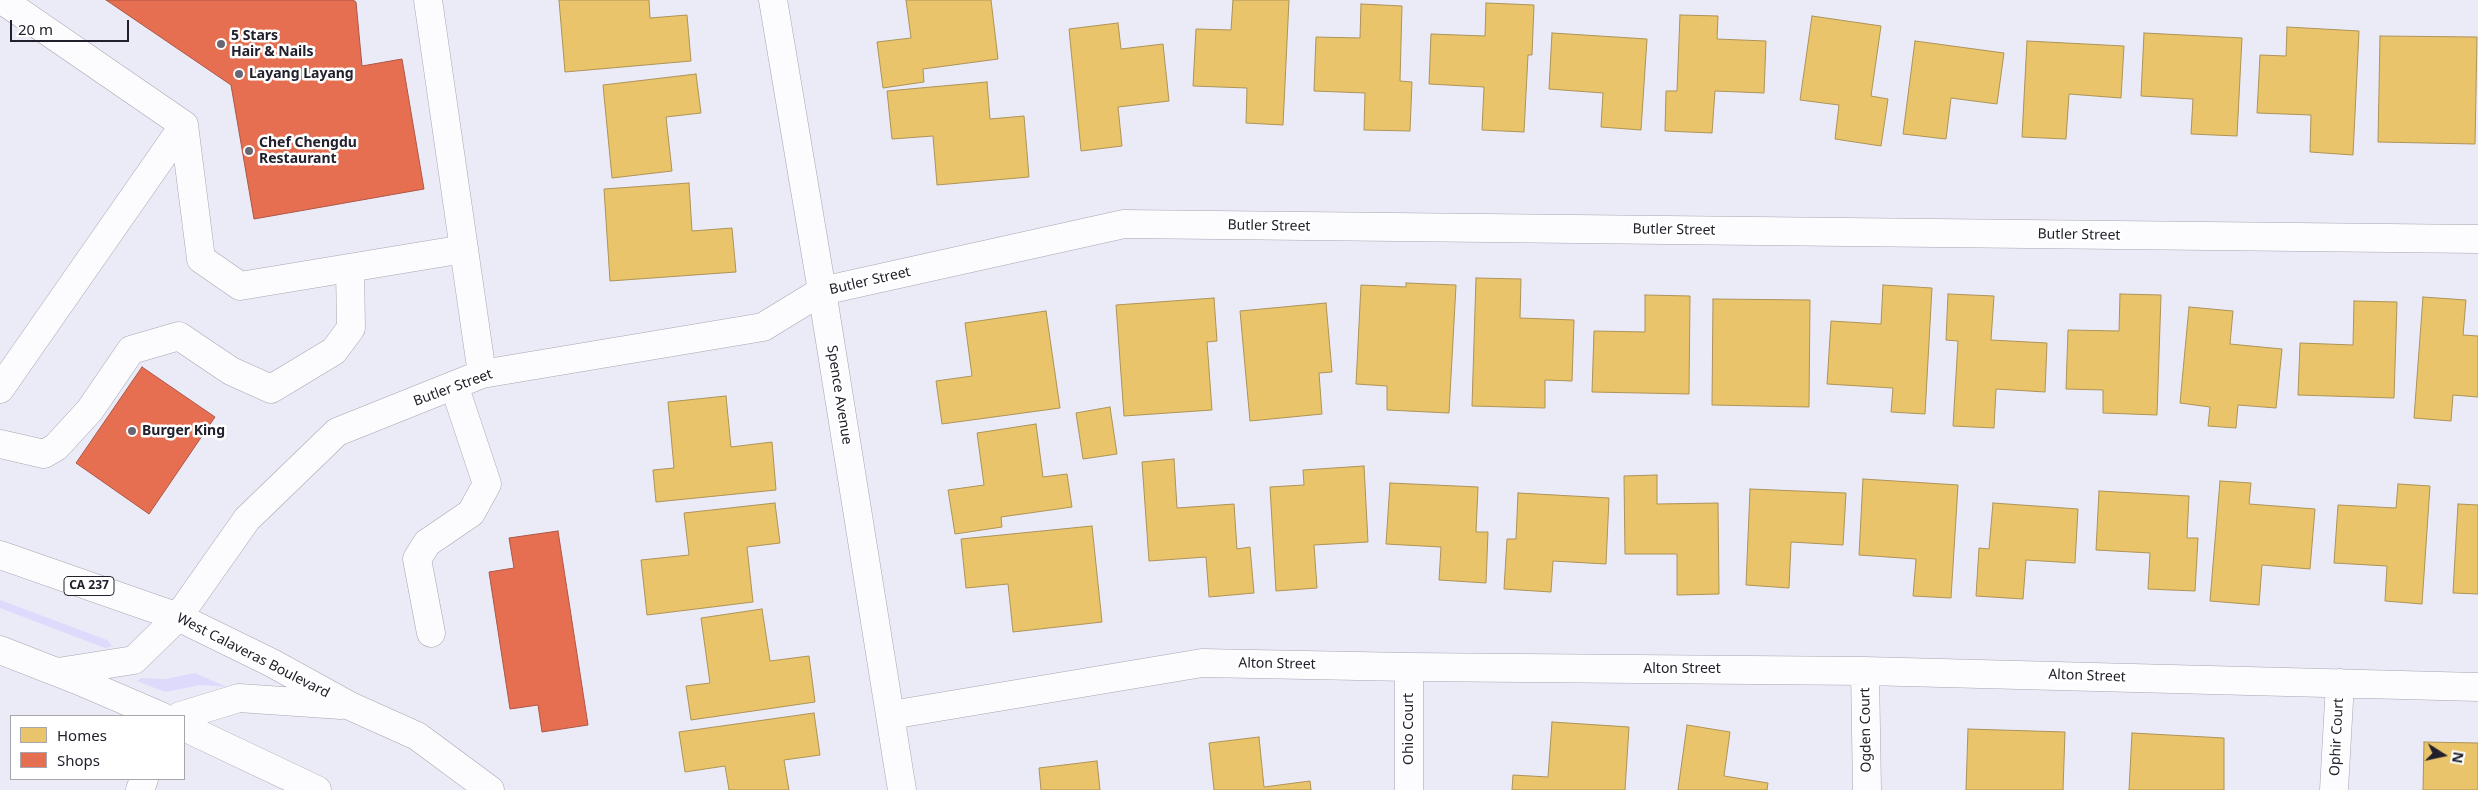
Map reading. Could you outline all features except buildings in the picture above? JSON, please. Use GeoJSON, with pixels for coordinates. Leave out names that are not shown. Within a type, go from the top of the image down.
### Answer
{"type":"FeatureCollection","features":[{"type":"Feature","properties":{"kind":"main road"},"geometry":{"type":"LineString","coordinates":[[2,0],[184,125],[201,259],[240,286],[464,249]]}},
{"type":"Feature","properties":{"kind":"main road"},"geometry":{"type":"LineString","coordinates":[[428,0],[482,374]]}},
{"type":"Feature","properties":{"kind":"main road","name":"Spence Avenue"},"geometry":{"type":"LineString","coordinates":[[773,0],[902,790]]}},
{"type":"Feature","properties":{"kind":"main road"},"geometry":{"type":"LineString","coordinates":[[0,389],[184,125]]}},
{"type":"Feature","properties":{"kind":"main road","name":"Butler Street"},"geometry":{"type":"LineString","coordinates":[[58,672],[134,660],[178,617],[247,519],[338,432],[482,374],[763,327],[822,291],[1124,224],[2478,239]]}},
{"type":"Feature","properties":{"kind":"main road"},"geometry":{"type":"LineString","coordinates":[[0,444],[44,454],[56,447],[90,410],[131,350],[179,336],[231,371],[270,389],[334,351],[351,328],[350,269]]}},
{"type":"Feature","properties":{"kind":"main road"},"geometry":{"type":"LineString","coordinates":[[431,633],[417,559],[427,543],[471,514],[487,484],[454,385]]}},
{"type":"Feature","properties":{"kind":"main road","name":"West Calaveras Boulevard"},"geometry":{"type":"LineString","coordinates":[[0,556],[178,617],[272,663],[350,706],[417,736],[490,790]]}},
{"type":"Feature","properties":{"kind":"main road"},"geometry":{"type":"LineString","coordinates":[[0,650],[58,672],[159,715]]}},
{"type":"Feature","properties":{"kind":"main road","name":"Alton Street"},"geometry":{"type":"LineString","coordinates":[[891,715],[1202,663],[1409,667],[1865,671],[2478,687]]}},
{"type":"Feature","properties":{"kind":"main road","name":"Ohio Court"},"geometry":{"type":"LineString","coordinates":[[1409,667],[1409,790]]}},
{"type":"Feature","properties":{"kind":"main road","name":"Ogden Court"},"geometry":{"type":"LineString","coordinates":[[1865,671],[1867,790]]}},
{"type":"Feature","properties":{"kind":"main road","name":"Ophir Court"},"geometry":{"type":"LineString","coordinates":[[2334,790],[2340,683]]}},
{"type":"Feature","properties":{"kind":"main road"},"geometry":{"type":"LineString","coordinates":[[183,715],[239,698],[350,706]]}},
{"type":"Feature","properties":{"kind":"main road"},"geometry":{"type":"LineString","coordinates":[[185,727],[318,790]]}},
{"type":"Feature","properties":{"kind":"shaded area"},"geometry":{"type":"Polygon","coordinates":[[[0,600],[107,640],[112,646],[105,648],[0,608],[0,600]]]}},
{"type":"Feature","properties":{"kind":"shaded area"},"geometry":{"type":"Polygon","coordinates":[[[195,673],[227,687],[200,685],[165,692],[137,681],[141,678],[165,679],[195,673]]]}},
{"type":"Feature","properties":{"kind":"place","name":"5 Stars Hair & Nails"},"geometry":{"type":"Point","coordinates":[221,44]}},
{"type":"Feature","properties":{"kind":"place","name":"Layang Layang"},"geometry":{"type":"Point","coordinates":[239,74]}},
{"type":"Feature","properties":{"kind":"place","name":"Chef Chengdu Restaurant"},"geometry":{"type":"Point","coordinates":[249,151]}},
{"type":"Feature","properties":{"kind":"place","name":"Burger King"},"geometry":{"type":"Point","coordinates":[132,431]}}]}
